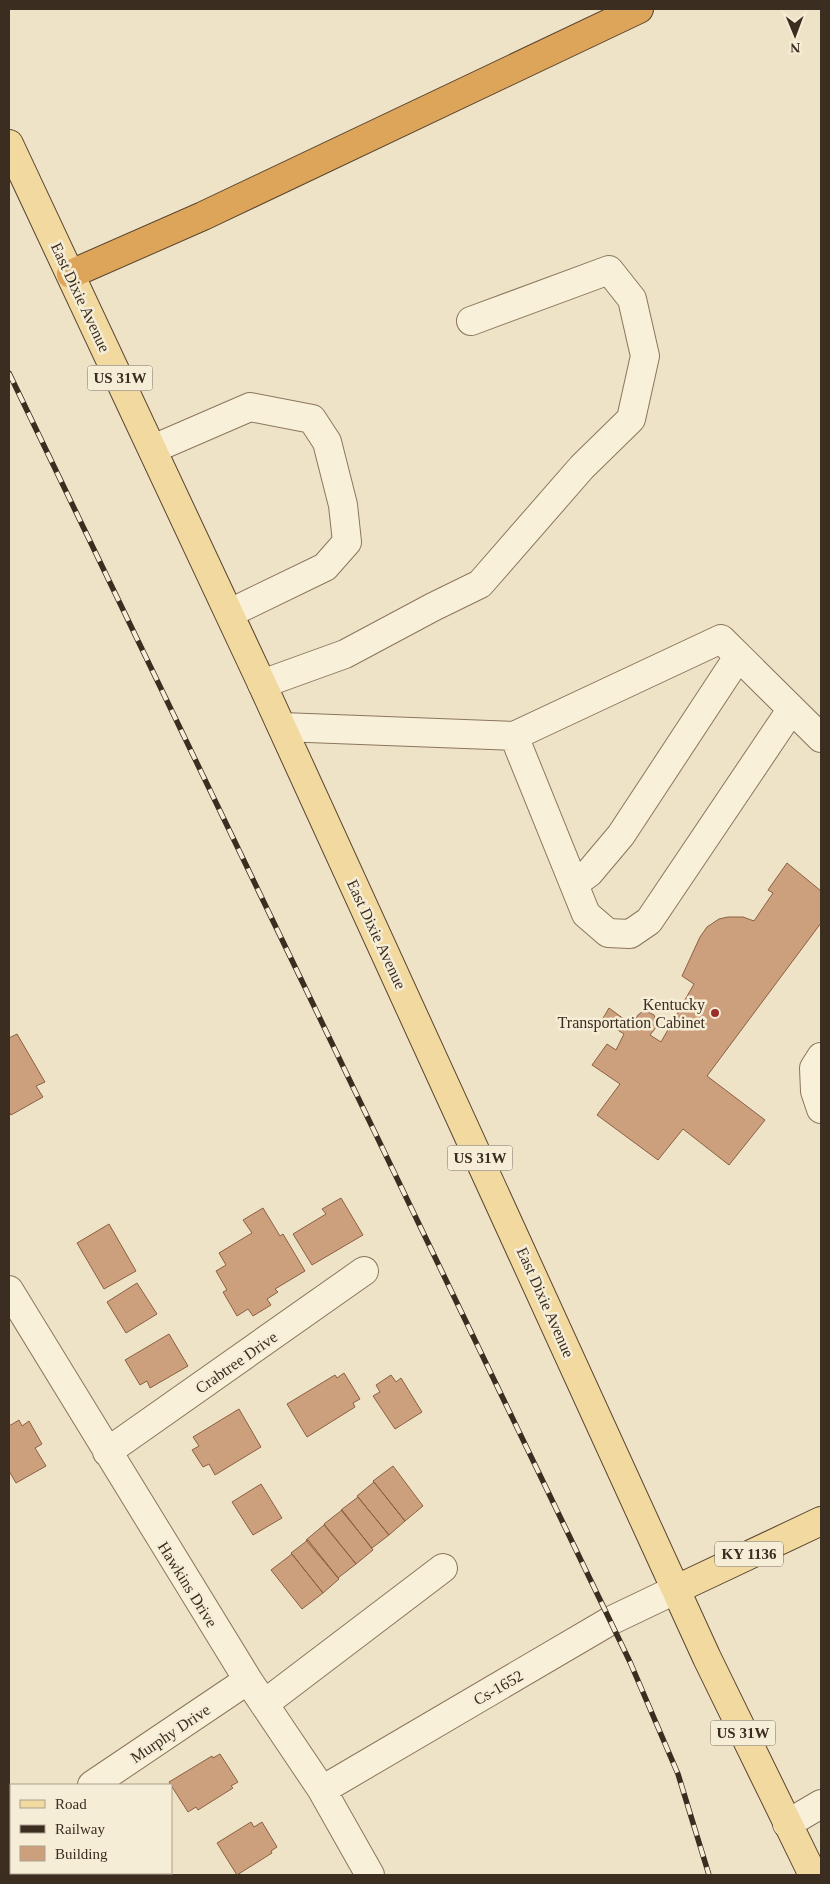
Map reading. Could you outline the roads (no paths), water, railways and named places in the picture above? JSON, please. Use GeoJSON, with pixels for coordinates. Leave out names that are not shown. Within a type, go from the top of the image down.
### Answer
{"type":"FeatureCollection","features":[{"type":"Feature","properties":{"kind":"highway"},"geometry":{"type":"LineString","coordinates":[[71,274],[202,216],[639,9]]}},
{"type":"Feature","properties":{"kind":"main road","name":"East Dixie Avenue"},"geometry":{"type":"LineString","coordinates":[[9,144],[230,613]]}},
{"type":"Feature","properties":{"kind":"main road","name":"US 31W"},"geometry":{"type":"LineString","coordinates":[[230,613],[282,727]]}},
{"type":"Feature","properties":{"kind":"main road","name":"East Dixie Avenue"},"geometry":{"type":"LineString","coordinates":[[282,727],[677,1589],[787,1824],[813,1875]]}},
{"type":"Feature","properties":{"kind":"main road","name":"KY 1136"},"geometry":{"type":"LineString","coordinates":[[677,1589],[821,1521]]}},
{"type":"Feature","properties":{"kind":"street"},"geometry":{"type":"LineString","coordinates":[[262,684],[344,654],[480,584],[582,467],[631,419],[645,356],[632,299],[609,270],[471,321]]}},
{"type":"Feature","properties":{"kind":"street"},"geometry":{"type":"LineString","coordinates":[[153,450],[250,406],[312,419],[327,442],[343,505],[347,542],[326,567],[230,613]]}},
{"type":"Feature","properties":{"kind":"street"},"geometry":{"type":"LineString","coordinates":[[282,727],[514,736],[721,639],[821,738]]}},
{"type":"Feature","properties":{"kind":"street"},"geometry":{"type":"LineString","coordinates":[[574,884],[589,873],[621,835],[738,657]]}},
{"type":"Feature","properties":{"kind":"street"},"geometry":{"type":"LineString","coordinates":[[514,736],[586,914],[608,933],[630,934],[650,921],[791,710]]}},
{"type":"Feature","properties":{"kind":"street"},"geometry":{"type":"LineString","coordinates":[[821,1057],[814,1068],[815,1091],[821,1109]]}},
{"type":"Feature","properties":{"kind":"street","name":"Crabtree Drive"},"geometry":{"type":"LineString","coordinates":[[107,1452],[364,1271]]}},
{"type":"Feature","properties":{"kind":"street","name":"Hawkins Drive"},"geometry":{"type":"LineString","coordinates":[[9,1290],[248,1680],[322,1790],[370,1875]]}},
{"type":"Feature","properties":{"kind":"street"},"geometry":{"type":"LineString","coordinates":[[264,1704],[443,1568]]}},
{"type":"Feature","properties":{"kind":"street","name":"Cs-1652"},"geometry":{"type":"LineString","coordinates":[[322,1790],[610,1621],[677,1589]]}},
{"type":"Feature","properties":{"kind":"street","name":"Murphy Drive"},"geometry":{"type":"LineString","coordinates":[[93,1784],[248,1680]]}},
{"type":"Feature","properties":{"kind":"street"},"geometry":{"type":"LineString","coordinates":[[787,1824],[821,1804]]}},
{"type":"Feature","properties":{"kind":"railway"},"geometry":{"type":"LineString","coordinates":[[9,373],[630,1662],[678,1774],[709,1875]]}},
{"type":"Feature","properties":{"kind":"place","name":"Kentucky Transportation Cabinet"},"geometry":{"type":"Point","coordinates":[715,1013]}}]}
